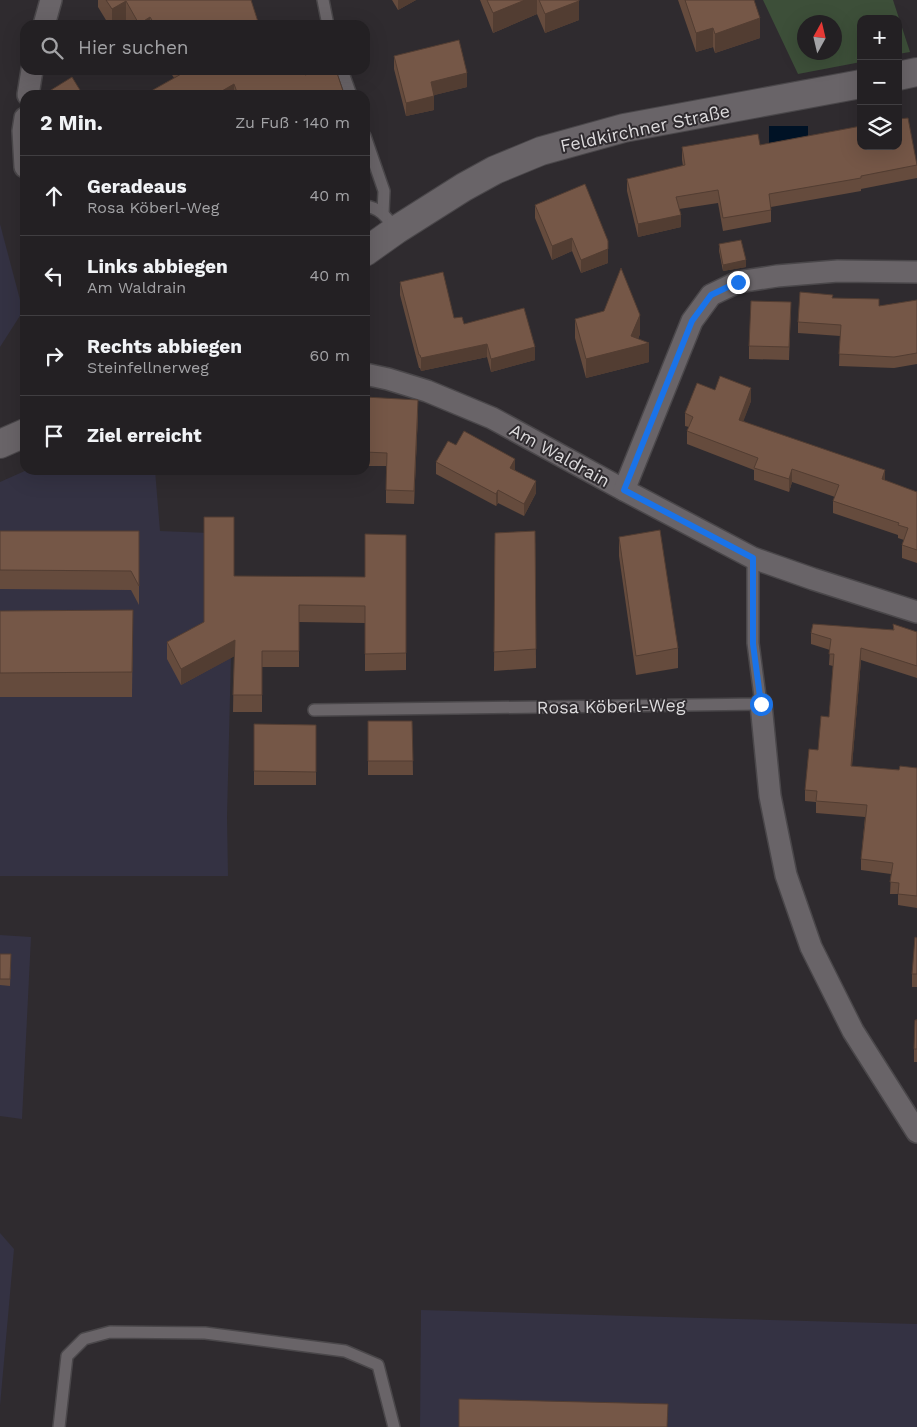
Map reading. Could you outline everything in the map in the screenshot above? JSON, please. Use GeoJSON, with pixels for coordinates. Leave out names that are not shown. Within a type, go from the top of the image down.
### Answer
{"type":"FeatureCollection","features":[{"type":"Feature","properties":{"kind":"street"},"geometry":{"type":"LineString","coordinates":[[45,20],[51,0]]}},
{"type":"Feature","properties":{"kind":"street"},"geometry":{"type":"LineString","coordinates":[[902,75],[917,72]]}},
{"type":"Feature","properties":{"kind":"street"},"geometry":{"type":"LineString","coordinates":[[29,90],[31,75]]}},
{"type":"Feature","properties":{"kind":"street","name":"Feldkirchner Straße"},"geometry":{"type":"LineString","coordinates":[[370,246],[389,221],[464,187],[495,170],[542,151],[624,128],[857,85]]}},
{"type":"Feature","properties":{"kind":"street"},"geometry":{"type":"LineString","coordinates":[[624,490],[692,321],[711,295],[738,282],[777,276],[838,271],[917,272]]}},
{"type":"Feature","properties":{"kind":"street","name":"Am Waldrain"},"geometry":{"type":"LineString","coordinates":[[370,375],[388,378],[427,391],[492,418],[753,558],[917,612]]}},
{"type":"Feature","properties":{"kind":"street"},"geometry":{"type":"LineString","coordinates":[[0,444],[20,435]]}},
{"type":"Feature","properties":{"kind":"street"},"geometry":{"type":"LineString","coordinates":[[761,704],[770,796],[786,876],[811,947],[853,1031],[917,1132]]}},
{"type":"Feature","properties":{"kind":"lane"},"geometry":{"type":"LineString","coordinates":[[323,0],[327,20]]}},
{"type":"Feature","properties":{"kind":"lane"},"geometry":{"type":"LineString","coordinates":[[344,75],[349,90]]}},
{"type":"Feature","properties":{"kind":"lane"},"geometry":{"type":"LineString","coordinates":[[370,150],[384,191],[389,221]]}},
{"type":"Feature","properties":{"kind":"lane"},"geometry":{"type":"LineString","coordinates":[[370,207],[376,208],[389,221]]}},
{"type":"Feature","properties":{"kind":"lane"},"geometry":{"type":"LineString","coordinates":[[753,558],[753,644],[761,704]]}},
{"type":"Feature","properties":{"kind":"lane","name":"Rosa Köberl-Weg"},"geometry":{"type":"LineString","coordinates":[[314,710],[761,704]]}},
{"type":"Feature","properties":{"kind":"lane"},"geometry":{"type":"LineString","coordinates":[[59,1427],[67,1356],[84,1339],[110,1332],[205,1334],[345,1351],[378,1365],[394,1427]]}},
{"type":"Feature","properties":{"kind":"shaded area"},"geometry":{"type":"Polygon","coordinates":[[[0,224],[20,300],[20,316],[0,347],[0,224]]]}},
{"type":"Feature","properties":{"kind":"shaded area"},"geometry":{"type":"Polygon","coordinates":[[[20,473],[20,475],[155,475],[160,531],[234,534],[227,817],[228,876],[0,876],[0,482],[20,473]]]}},
{"type":"Feature","properties":{"kind":"shaded area"},"geometry":{"type":"Polygon","coordinates":[[[0,935],[31,937],[22,1119],[0,1116],[0,935]]]}},
{"type":"Feature","properties":{"kind":"shaded area"},"geometry":{"type":"Polygon","coordinates":[[[0,1233],[14,1249],[0,1406],[0,1233]]]}},
{"type":"Feature","properties":{"kind":"shaded area"},"geometry":{"type":"Polygon","coordinates":[[[421,1310],[917,1324],[917,1427],[420,1427],[421,1310]]]}},
{"type":"Feature","properties":{"kind":"green space"},"geometry":{"type":"Polygon","coordinates":[[[763,0],[893,0],[898,15],[857,15],[857,63],[798,74],[763,0]]]}},
{"type":"Feature","properties":{"kind":"green space"},"geometry":{"type":"Polygon","coordinates":[[[902,28],[910,52],[902,53],[902,28]]]}},
{"type":"Feature","properties":{"kind":"water"},"geometry":{"type":"Polygon","coordinates":[[[769,126],[808,126],[808,144],[769,144],[769,126]]]}},
{"type":"Feature","properties":{"kind":"building"},"geometry":{"type":"Polygon","coordinates":[[[106,0],[251,0],[257,20],[152,20],[150,17],[145,20],[137,20],[126,1],[112,9],[106,0]]]}},
{"type":"Feature","properties":{"kind":"building"},"geometry":{"type":"Polygon","coordinates":[[[487,0],[525,0],[493,13],[487,0]]]}},
{"type":"Feature","properties":{"kind":"building"},"geometry":{"type":"Polygon","coordinates":[[[539,0],[579,0],[579,1],[545,14],[539,0]]]}},
{"type":"Feature","properties":{"kind":"building"},"geometry":{"type":"Polygon","coordinates":[[[685,0],[754,0],[760,18],[715,34],[713,28],[696,33],[685,0]]]}},
{"type":"Feature","properties":{"kind":"building"},"geometry":{"type":"Polygon","coordinates":[[[459,40],[467,73],[431,82],[434,96],[406,103],[394,56],[459,40]]]}},
{"type":"Feature","properties":{"kind":"building"},"geometry":{"type":"Polygon","coordinates":[[[179,75],[338,75],[343,90],[236,90],[234,84],[224,90],[153,90],[179,75]]]}},
{"type":"Feature","properties":{"kind":"building"},"geometry":{"type":"Polygon","coordinates":[[[72,77],[80,90],[51,90],[72,77]]]}},
{"type":"Feature","properties":{"kind":"building"},"geometry":{"type":"Polygon","coordinates":[[[908,118],[917,165],[861,176],[861,178],[769,194],[771,210],[723,218],[718,190],[676,197],[681,215],[638,224],[627,179],[685,165],[682,147],[758,134],[760,145],[857,127],[857,150],[902,150],[902,119],[908,118]]]}},
{"type":"Feature","properties":{"kind":"building"},"geometry":{"type":"Polygon","coordinates":[[[585,184],[608,241],[608,249],[581,260],[572,238],[552,246],[535,205],[585,184]]]}},
{"type":"Feature","properties":{"kind":"building"},"geometry":{"type":"Polygon","coordinates":[[[741,240],[746,260],[723,265],[719,244],[741,240]]]}},
{"type":"Feature","properties":{"kind":"building"},"geometry":{"type":"Polygon","coordinates":[[[621,268],[640,315],[631,336],[649,343],[586,359],[575,319],[604,311],[621,268]]]}},
{"type":"Feature","properties":{"kind":"building"},"geometry":{"type":"Polygon","coordinates":[[[443,272],[454,318],[462,317],[464,324],[524,308],[535,347],[491,359],[487,344],[421,358],[400,282],[443,272]]]}},
{"type":"Feature","properties":{"kind":"building"},"geometry":{"type":"Polygon","coordinates":[[[800,292],[833,295],[832,298],[879,299],[879,306],[917,300],[917,353],[894,357],[839,354],[841,325],[798,322],[800,292]]]}},
{"type":"Feature","properties":{"kind":"building"},"geometry":{"type":"Polygon","coordinates":[[[751,301],[791,302],[789,347],[749,346],[751,301]]]}},
{"type":"Feature","properties":{"kind":"building"},"geometry":{"type":"Polygon","coordinates":[[[720,376],[751,388],[739,420],[885,470],[882,479],[917,492],[917,550],[902,545],[908,528],[898,525],[899,523],[833,501],[839,485],[792,469],[789,479],[754,468],[758,458],[687,431],[693,417],[685,413],[697,383],[715,390],[720,376]]]}},
{"type":"Feature","properties":{"kind":"building"},"geometry":{"type":"Polygon","coordinates":[[[370,397],[418,400],[414,491],[386,490],[387,453],[370,452],[370,397]]]}},
{"type":"Feature","properties":{"kind":"building"},"geometry":{"type":"Polygon","coordinates":[[[464,431],[515,459],[510,468],[536,481],[524,504],[498,490],[496,494],[436,462],[448,441],[456,445],[464,431]]]}},
{"type":"Feature","properties":{"kind":"building"},"geometry":{"type":"Polygon","coordinates":[[[204,517],[234,517],[234,576],[365,577],[365,534],[406,535],[406,653],[365,654],[365,606],[299,605],[299,651],[262,651],[262,695],[233,695],[235,640],[181,669],[167,642],[204,622],[204,517]]]}},
{"type":"Feature","properties":{"kind":"building"},"geometry":{"type":"Polygon","coordinates":[[[660,530],[678,648],[636,656],[619,537],[660,530]]]}},
{"type":"Feature","properties":{"kind":"building"},"geometry":{"type":"Polygon","coordinates":[[[0,531],[139,531],[139,586],[131,571],[0,570],[0,531]]]}},
{"type":"Feature","properties":{"kind":"building"},"geometry":{"type":"Polygon","coordinates":[[[535,531],[536,649],[494,652],[495,533],[535,531]]]}},
{"type":"Feature","properties":{"kind":"building"},"geometry":{"type":"Polygon","coordinates":[[[133,610],[132,672],[0,673],[0,611],[133,610]]]}},
{"type":"Feature","properties":{"kind":"building"},"geometry":{"type":"Polygon","coordinates":[[[813,624],[894,630],[893,624],[917,632],[917,666],[861,648],[851,766],[899,770],[900,766],[917,768],[917,896],[898,894],[899,883],[890,882],[893,863],[861,859],[867,805],[816,801],[817,791],[805,790],[809,749],[818,750],[821,716],[829,717],[834,654],[829,654],[831,639],[811,633],[813,624]]]}},
{"type":"Feature","properties":{"kind":"building"},"geometry":{"type":"Polygon","coordinates":[[[368,721],[412,721],[413,761],[368,761],[368,721]]]}},
{"type":"Feature","properties":{"kind":"building"},"geometry":{"type":"Polygon","coordinates":[[[254,724],[316,725],[316,772],[254,771],[254,724]]]}},
{"type":"Feature","properties":{"kind":"building"},"geometry":{"type":"Polygon","coordinates":[[[915,937],[917,938],[917,974],[912,974],[915,937]]]}},
{"type":"Feature","properties":{"kind":"building"},"geometry":{"type":"Polygon","coordinates":[[[0,954],[11,954],[10,979],[0,979],[0,954]]]}},
{"type":"Feature","properties":{"kind":"building"},"geometry":{"type":"Polygon","coordinates":[[[915,1020],[917,1020],[917,1049],[914,1049],[915,1020]]]}},
{"type":"Feature","properties":{"kind":"building"},"geometry":{"type":"Polygon","coordinates":[[[459,1399],[668,1404],[667,1427],[459,1427],[459,1399]]]}},
{"type":"Feature","properties":{"kind":"route"},"geometry":{"type":"LineString","coordinates":[[738,282],[711,295],[692,321],[624,490],[753,558],[753,644],[761,704]]}}]}
